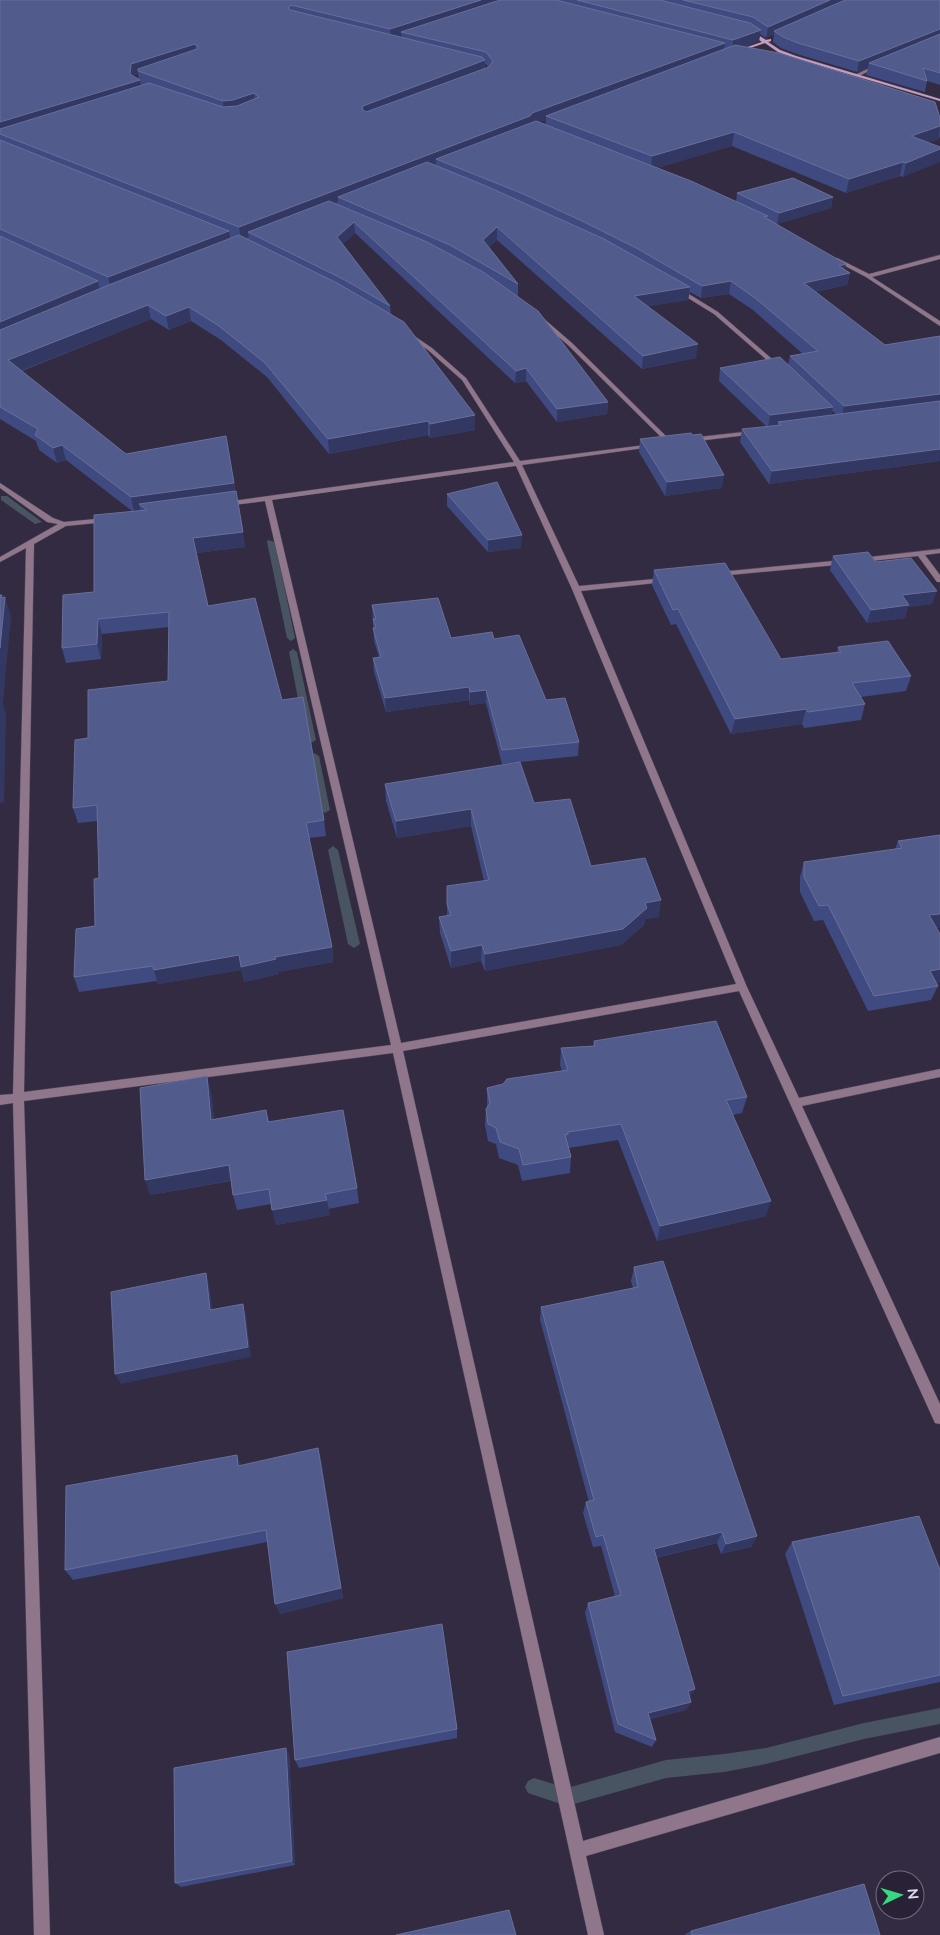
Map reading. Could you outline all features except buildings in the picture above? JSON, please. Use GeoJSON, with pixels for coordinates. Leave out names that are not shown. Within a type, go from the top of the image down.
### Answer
{"type":"FeatureCollection","features":[{"type":"Feature","properties":{"kind":"main road"},"geometry":{"type":"LineString","coordinates":[[742,29],[750,31],[787,54],[940,100]]}},
{"type":"Feature","properties":{"kind":"main road"},"geometry":{"type":"LineString","coordinates":[[742,55],[733,54],[775,38]]}},
{"type":"Feature","properties":{"kind":"street"},"geometry":{"type":"LineString","coordinates":[[857,74],[884,63]]}},
{"type":"Feature","properties":{"kind":"street"},"geometry":{"type":"LineString","coordinates":[[868,276],[940,257]]}},
{"type":"Feature","properties":{"kind":"street"},"geometry":{"type":"LineString","coordinates":[[833,258],[868,276],[940,324]]}},
{"type":"Feature","properties":{"kind":"street"},"geometry":{"type":"LineString","coordinates":[[667,283],[716,313],[783,372]]}},
{"type":"Feature","properties":{"kind":"street"},"geometry":{"type":"LineString","coordinates":[[537,316],[570,344],[670,443]]}},
{"type":"Feature","properties":{"kind":"street"},"geometry":{"type":"LineString","coordinates":[[402,330],[430,349],[464,379],[518,463],[576,589],[742,987],[797,1103],[940,1418]]}},
{"type":"Feature","properties":{"kind":"street"},"geometry":{"type":"LineString","coordinates":[[220,504],[759,432]]}},
{"type":"Feature","properties":{"kind":"street"},"geometry":{"type":"LineString","coordinates":[[0,485],[50,520],[64,524],[113,519]]}},
{"type":"Feature","properties":{"kind":"street"},"geometry":{"type":"LineString","coordinates":[[268,498],[397,1048],[596,1935]]}},
{"type":"Feature","properties":{"kind":"street"},"geometry":{"type":"LineString","coordinates":[[0,560],[64,524]]}},
{"type":"Feature","properties":{"kind":"street"},"geometry":{"type":"LineString","coordinates":[[30,542],[18,1098],[42,1935]]}},
{"type":"Feature","properties":{"kind":"street"},"geometry":{"type":"LineString","coordinates":[[714,575],[940,551]]}},
{"type":"Feature","properties":{"kind":"street"},"geometry":{"type":"LineString","coordinates":[[920,554],[940,580]]}},
{"type":"Feature","properties":{"kind":"street"},"geometry":{"type":"LineString","coordinates":[[576,589],[674,579]]}},
{"type":"Feature","properties":{"kind":"street"},"geometry":{"type":"LineString","coordinates":[[0,1100],[397,1048],[742,987]]}},
{"type":"Feature","properties":{"kind":"street"},"geometry":{"type":"LineString","coordinates":[[797,1103],[940,1073]]}},
{"type":"Feature","properties":{"kind":"street"},"geometry":{"type":"LineString","coordinates":[[578,1850],[940,1745]]}},
{"type":"Feature","properties":{"kind":"waterway"},"geometry":{"type":"LineString","coordinates":[[4,498],[38,522]]}},
{"type":"Feature","properties":{"kind":"waterway"},"geometry":{"type":"LineString","coordinates":[[271,542],[291,638]]}},
{"type":"Feature","properties":{"kind":"waterway"},"geometry":{"type":"LineString","coordinates":[[293,652],[311,740]]}},
{"type":"Feature","properties":{"kind":"waterway"},"geometry":{"type":"LineString","coordinates":[[314,756],[325,810]]}},
{"type":"Feature","properties":{"kind":"waterway"},"geometry":{"type":"LineString","coordinates":[[333,850],[354,944]]}},
{"type":"Feature","properties":{"kind":"waterway"},"geometry":{"type":"LineString","coordinates":[[534,1787],[567,1797],[666,1769],[724,1763],[766,1756],[864,1731],[940,1716]]}}]}
